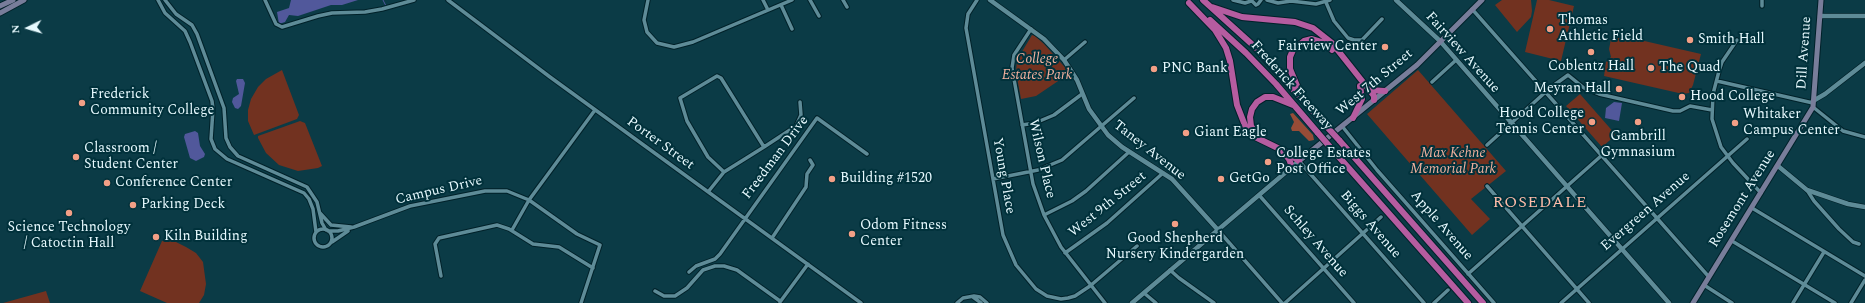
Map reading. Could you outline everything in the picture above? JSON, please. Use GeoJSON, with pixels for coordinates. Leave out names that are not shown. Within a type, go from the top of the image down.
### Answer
{"type":"FeatureCollection","features":[{"type":"Feature","properties":{"kind":"highway","name":"Frederick Freeway"},"geometry":{"type":"LineString","coordinates":[[1204,0],[1255,47],[1305,101],[1483,303]]}},
{"type":"Feature","properties":{"kind":"highway","name":"Frederick Freeway"},"geometry":{"type":"LineString","coordinates":[[1187,2],[1246,53],[1297,108],[1468,303]]}},
{"type":"Feature","properties":{"kind":"highway"},"geometry":{"type":"LineString","coordinates":[[1187,2],[1215,30],[1226,48],[1230,61],[1237,105],[1246,128],[1255,137],[1299,161]]}},
{"type":"Feature","properties":{"kind":"highway"},"geometry":{"type":"LineString","coordinates":[[1212,7],[1242,17],[1295,22],[1313,28],[1332,43],[1374,96],[1374,100]]}},
{"type":"Feature","properties":{"kind":"highway"},"geometry":{"type":"LineString","coordinates":[[1305,101],[1293,78],[1289,61],[1293,50],[1299,43],[1307,40],[1321,41],[1329,46],[1360,86],[1374,100]]}},
{"type":"Feature","properties":{"kind":"highway"},"geometry":{"type":"LineString","coordinates":[[1353,118],[1362,100],[1360,86]]}},
{"type":"Feature","properties":{"kind":"highway"},"geometry":{"type":"LineString","coordinates":[[1369,90],[1385,91]]}},
{"type":"Feature","properties":{"kind":"highway"},"geometry":{"type":"LineString","coordinates":[[1297,108],[1278,98],[1265,97],[1254,106],[1250,114],[1250,120],[1251,126],[1257,134],[1292,151],[1298,157],[1299,161]]}},
{"type":"Feature","properties":{"kind":"highway"},"geometry":{"type":"LineString","coordinates":[[1282,151],[1289,159],[1292,168]]}},
{"type":"Feature","properties":{"kind":"main road"},"geometry":{"type":"LineString","coordinates":[[0,6],[13,0]]}},
{"type":"Feature","properties":{"kind":"main road"},"geometry":{"type":"LineString","coordinates":[[0,13],[24,0]]}},
{"type":"Feature","properties":{"kind":"main road","name":"West 7th Street"},"geometry":{"type":"LineString","coordinates":[[1299,161],[1417,65],[1482,0]]}},
{"type":"Feature","properties":{"kind":"main road","name":"Dill Avenue"},"geometry":{"type":"LineString","coordinates":[[1813,104],[1821,0]]}},
{"type":"Feature","properties":{"kind":"main road","name":"Rosemont Avenue"},"geometry":{"type":"LineString","coordinates":[[1693,303],[1778,166],[1813,104]]}},
{"type":"Feature","properties":{"kind":"street"},"geometry":{"type":"LineString","coordinates":[[158,0],[165,13],[187,34],[209,93],[213,109],[211,139],[215,149],[227,159],[304,193],[313,209],[316,232],[314,240],[317,246],[324,248],[331,243],[332,236],[322,223],[315,198],[307,187],[238,156],[230,147],[226,138],[224,108],[195,30],[187,21],[171,9],[165,0]]}},
{"type":"Feature","properties":{"kind":"street"},"geometry":{"type":"LineString","coordinates":[[265,0],[276,24],[282,26],[332,13],[382,10],[414,0]]}},
{"type":"Feature","properties":{"kind":"street","name":"Porter Street"},"geometry":{"type":"LineString","coordinates":[[448,0],[505,44],[861,303]]}},
{"type":"Feature","properties":{"kind":"street"},"geometry":{"type":"LineString","coordinates":[[648,0],[644,20],[647,32],[657,43],[667,47],[681,46],[792,0]]}},
{"type":"Feature","properties":{"kind":"street"},"geometry":{"type":"LineString","coordinates":[[763,0],[768,10]]}},
{"type":"Feature","properties":{"kind":"street"},"geometry":{"type":"LineString","coordinates":[[810,0],[819,16]]}},
{"type":"Feature","properties":{"kind":"street"},"geometry":{"type":"LineString","coordinates":[[843,0],[847,7]]}},
{"type":"Feature","properties":{"kind":"street","name":"Young Place"},"geometry":{"type":"LineString","coordinates":[[977,0],[968,14],[966,28],[1003,235],[1016,265],[1031,284],[1047,296],[1061,299],[1075,296],[1090,286],[1138,246]]}},
{"type":"Feature","properties":{"kind":"street","name":"Taney Avenue"},"geometry":{"type":"LineString","coordinates":[[990,0],[1044,39],[1064,60],[1077,80],[1089,109],[1101,127],[1114,141],[1175,183],[1283,303]]}},
{"type":"Feature","properties":{"kind":"street"},"geometry":{"type":"LineString","coordinates":[[1234,0],[1244,3],[1251,0],[1253,3],[1257,4],[1260,0]]}},
{"type":"Feature","properties":{"kind":"street"},"geometry":{"type":"LineString","coordinates":[[1267,0],[1278,3],[1291,1],[1316,4],[1330,0]]}},
{"type":"Feature","properties":{"kind":"street","name":"Fairview Avenue"},"geometry":{"type":"LineString","coordinates":[[1396,0],[1440,41],[1455,61],[1669,303]]}},
{"type":"Feature","properties":{"kind":"street"},"geometry":{"type":"LineString","coordinates":[[1762,0],[1762,6]]}},
{"type":"Feature","properties":{"kind":"street"},"geometry":{"type":"LineString","coordinates":[[1325,1],[1334,20],[1348,38],[1354,40],[1362,40],[1382,19]]}},
{"type":"Feature","properties":{"kind":"street"},"geometry":{"type":"LineString","coordinates":[[781,5],[792,29]]}},
{"type":"Feature","properties":{"kind":"street"},"geometry":{"type":"LineString","coordinates":[[1472,9],[1709,277]]}},
{"type":"Feature","properties":{"kind":"street"},"geometry":{"type":"LineString","coordinates":[[1820,16],[1865,16]]}},
{"type":"Feature","properties":{"kind":"street","name":"Wilson Place"},"geometry":{"type":"LineString","coordinates":[[1031,29],[1014,55],[1012,68],[1022,126],[1037,197],[1044,215],[1065,253],[1105,303]]}},
{"type":"Feature","properties":{"kind":"street"},"geometry":{"type":"LineString","coordinates":[[1737,40],[1722,62],[1713,94],[1712,110],[1714,127],[1717,139],[1728,156],[1761,193]]}},
{"type":"Feature","properties":{"kind":"street"},"geometry":{"type":"LineString","coordinates":[[1064,60],[1085,42]]}},
{"type":"Feature","properties":{"kind":"street"},"geometry":{"type":"LineString","coordinates":[[1432,82],[1455,61]]}},
{"type":"Feature","properties":{"kind":"street"},"geometry":{"type":"LineString","coordinates":[[1813,104],[1864,65]]}},
{"type":"Feature","properties":{"kind":"street"},"geometry":{"type":"LineString","coordinates":[[1487,145],[1545,92],[1568,75],[1584,88],[1593,93],[1673,111],[1680,111],[1690,106],[1712,110]]}},
{"type":"Feature","properties":{"kind":"street"},"geometry":{"type":"LineString","coordinates":[[724,172],[708,157],[690,127],[684,116],[680,98],[715,76],[721,78],[764,147]]}},
{"type":"Feature","properties":{"kind":"street"},"geometry":{"type":"LineString","coordinates":[[1717,81],[1813,104],[1843,131],[1865,138]]}},
{"type":"Feature","properties":{"kind":"street"},"geometry":{"type":"LineString","coordinates":[[209,93],[218,90]]}},
{"type":"Feature","properties":{"kind":"street"},"geometry":{"type":"LineString","coordinates":[[1022,126],[1035,123],[1054,115],[1082,94]]}},
{"type":"Feature","properties":{"kind":"street"},"geometry":{"type":"LineString","coordinates":[[993,180],[1045,168],[1062,160],[1134,98]]}},
{"type":"Feature","properties":{"kind":"street"},"geometry":{"type":"LineString","coordinates":[[708,192],[724,172],[796,126],[801,114],[800,102]]}},
{"type":"Feature","properties":{"kind":"street"},"geometry":{"type":"LineString","coordinates":[[512,230],[529,200],[595,110]]}},
{"type":"Feature","properties":{"kind":"street","name":"Freedman Drive"},"geometry":{"type":"LineString","coordinates":[[744,218],[817,118],[867,154]]}},
{"type":"Feature","properties":{"kind":"street","name":"Apple Avenue"},"geometry":{"type":"LineString","coordinates":[[1342,126],[1378,170],[1494,303]]}},
{"type":"Feature","properties":{"kind":"street","name":"Evergreen Avenue"},"geometry":{"type":"LineString","coordinates":[[1561,303],[1747,138]]}},
{"type":"Feature","properties":{"kind":"street"},"geometry":{"type":"LineString","coordinates":[[1044,215],[1067,204],[1086,191],[1129,152]]}},
{"type":"Feature","properties":{"kind":"street"},"geometry":{"type":"LineString","coordinates":[[1468,274],[1601,156]]}},
{"type":"Feature","properties":{"kind":"street","name":"Freedman Drive"},"geometry":{"type":"LineString","coordinates":[[772,238],[806,187],[808,174],[814,163],[810,160]]}},
{"type":"Feature","properties":{"kind":"street","name":"West 7th Street"},"geometry":{"type":"LineString","coordinates":[[1132,303],[1299,161]]}},
{"type":"Feature","properties":{"kind":"street","name":"Biggs Avenue"},"geometry":{"type":"LineString","coordinates":[[1299,161],[1424,303]]}},
{"type":"Feature","properties":{"kind":"street"},"geometry":{"type":"LineString","coordinates":[[1778,166],[1807,190],[1814,201],[1839,229],[1853,242],[1859,244]]}},
{"type":"Feature","properties":{"kind":"street","name":"West 9th Street"},"geometry":{"type":"LineString","coordinates":[[1065,253],[1107,223],[1163,174]]}},
{"type":"Feature","properties":{"kind":"street"},"geometry":{"type":"LineString","coordinates":[[1487,186],[1589,303]]}},
{"type":"Feature","properties":{"kind":"street"},"geometry":{"type":"LineString","coordinates":[[1807,190],[1848,204],[1865,207]]}},
{"type":"Feature","properties":{"kind":"street","name":"Campus Drive"},"geometry":{"type":"LineString","coordinates":[[327,230],[338,231],[354,227],[410,206],[485,191],[507,191],[529,200],[578,234],[600,245],[592,268]]}},
{"type":"Feature","properties":{"kind":"street","name":"Schley Avenue"},"geometry":{"type":"LineString","coordinates":[[1259,195],[1354,303]]}},
{"type":"Feature","properties":{"kind":"street"},"geometry":{"type":"LineString","coordinates":[[1752,208],[1865,276]]}},
{"type":"Feature","properties":{"kind":"street","name":"Campus Drive"},"geometry":{"type":"LineString","coordinates":[[320,213],[331,225],[354,227]]}},
{"type":"Feature","properties":{"kind":"street"},"geometry":{"type":"LineString","coordinates":[[1283,303],[1381,217]]}},
{"type":"Feature","properties":{"kind":"street"},"geometry":{"type":"LineString","coordinates":[[689,272],[696,266],[715,259],[744,218]]}},
{"type":"Feature","properties":{"kind":"street"},"geometry":{"type":"LineString","coordinates":[[441,276],[435,244],[439,238],[497,226],[512,230],[533,244],[559,247],[592,268],[581,303]]}},
{"type":"Feature","properties":{"kind":"street","name":"Campus Drive"},"geometry":{"type":"LineString","coordinates":[[331,243],[335,238],[354,227]]}},
{"type":"Feature","properties":{"kind":"street"},"geometry":{"type":"LineString","coordinates":[[316,232],[322,229],[327,230]]}},
{"type":"Feature","properties":{"kind":"street"},"geometry":{"type":"LineString","coordinates":[[1732,240],[1835,303]]}},
{"type":"Feature","properties":{"kind":"street"},"geometry":{"type":"LineString","coordinates":[[1793,303],[1824,252]]}},
{"type":"Feature","properties":{"kind":"street"},"geometry":{"type":"LineString","coordinates":[[655,291],[664,296],[675,296],[687,288],[703,270],[715,266],[724,266],[737,270],[780,302],[808,264]]}},
{"type":"Feature","properties":{"kind":"street"},"geometry":{"type":"LineString","coordinates":[[1170,270],[1214,303]]}},
{"type":"Feature","properties":{"kind":"street"},"geometry":{"type":"LineString","coordinates":[[1851,303],[1865,280]]}},
{"type":"Feature","properties":{"kind":"street"},"geometry":{"type":"LineString","coordinates":[[1704,285],[1732,303]]}},
{"type":"Feature","properties":{"kind":"street"},"geometry":{"type":"LineString","coordinates":[[1434,303],[1448,290]]}},
{"type":"Feature","properties":{"kind":"street"},"geometry":{"type":"LineString","coordinates":[[1144,293],[1156,303]]}},
{"type":"Feature","properties":{"kind":"street"},"geometry":{"type":"LineString","coordinates":[[970,296],[979,300],[981,303]]}},
{"type":"Feature","properties":{"kind":"street"},"geometry":{"type":"LineString","coordinates":[[957,303],[963,298],[970,296],[980,297],[987,303]]}},
{"type":"Feature","properties":{"kind":"green space"},"geometry":{"type":"Polygon","coordinates":[[[1502,0],[1531,0],[1531,17],[1517,32],[1495,5],[1502,0]]]}},
{"type":"Feature","properties":{"kind":"green space","name":"Thomas Athletic Field"},"geometry":{"type":"Polygon","coordinates":[[[1537,0],[1549,0],[1574,6],[1561,61],[1525,52],[1537,0]]]}},
{"type":"Feature","properties":{"kind":"green space","name":"College Estates Park"},"geometry":{"type":"Polygon","coordinates":[[[1032,35],[1044,44],[1070,73],[1036,96],[1021,99],[1016,72],[1017,60],[1032,35]]]}},
{"type":"Feature","properties":{"kind":"green space","name":"The Quad"},"geometry":{"type":"Polygon","coordinates":[[[1627,37],[1701,54],[1693,85],[1689,93],[1683,94],[1604,76],[1606,62],[1611,57],[1609,49],[1611,39],[1627,37]]]}},
{"type":"Feature","properties":{"kind":"green space"},"geometry":{"type":"Polygon","coordinates":[[[282,70],[299,115],[297,119],[254,135],[248,121],[248,110],[251,99],[258,87],[266,79],[282,70]]]}},
{"type":"Feature","properties":{"kind":"green space","name":"Max Kehne Memorial Park"},"geometry":{"type":"Polygon","coordinates":[[[1418,70],[1506,171],[1471,199],[1490,219],[1472,235],[1367,114],[1418,70]]]}},
{"type":"Feature","properties":{"kind":"green space","name":"Hood College Tennis Center"},"geometry":{"type":"Polygon","coordinates":[[[1580,94],[1616,135],[1602,147],[1566,106],[1580,94]]]}},
{"type":"Feature","properties":{"kind":"green space"},"geometry":{"type":"Polygon","coordinates":[[[300,121],[305,123],[322,166],[318,168],[298,171],[279,165],[266,153],[258,138],[258,136],[300,121]]]}},
{"type":"Feature","properties":{"kind":"green space"},"geometry":{"type":"Polygon","coordinates":[[[162,241],[176,242],[186,247],[196,253],[203,262],[206,284],[204,295],[199,303],[167,303],[140,291],[162,241]]]}},
{"type":"Feature","properties":{"kind":"green space"},"geometry":{"type":"Polygon","coordinates":[[[46,291],[50,303],[3,303],[46,291]]]}},
{"type":"Feature","properties":{"kind":"shaded area"},"geometry":{"type":"Polygon","coordinates":[[[1293,113],[1313,135],[1314,140],[1309,141],[1299,131],[1292,131],[1291,128],[1294,122],[1290,114],[1293,113]]]}},
{"type":"Feature","properties":{"kind":"water"},"geometry":{"type":"Polygon","coordinates":[[[291,0],[358,0],[342,5],[331,5],[298,16],[289,15],[285,22],[279,24],[277,12],[289,8],[291,0]]]}},
{"type":"Feature","properties":{"kind":"water"},"geometry":{"type":"Polygon","coordinates":[[[237,79],[243,79],[245,83],[241,106],[238,109],[235,108],[232,102],[233,98],[239,94],[236,81],[237,79]]]}},
{"type":"Feature","properties":{"kind":"water"},"geometry":{"type":"Polygon","coordinates":[[[1614,102],[1622,103],[1619,121],[1605,118],[1606,108],[1614,102]]]}},
{"type":"Feature","properties":{"kind":"water"},"geometry":{"type":"Polygon","coordinates":[[[195,131],[198,133],[200,146],[205,154],[204,157],[196,161],[190,158],[184,137],[185,134],[195,131]]]}},
{"type":"Feature","properties":{"kind":"waterway"},"geometry":{"type":"LineString","coordinates":[[383,0],[386,6]]}},
{"type":"Feature","properties":{"kind":"place","name":"Thomas Athletic Field"},"geometry":{"type":"Point","coordinates":[1550,29]}},
{"type":"Feature","properties":{"kind":"place","name":"Smith Hall"},"geometry":{"type":"Point","coordinates":[1690,40]}},
{"type":"Feature","properties":{"kind":"place","name":"Fairview Center"},"geometry":{"type":"Point","coordinates":[1385,47]}},
{"type":"Feature","properties":{"kind":"place","name":"Coblentz Hall"},"geometry":{"type":"Point","coordinates":[1591,52]}},
{"type":"Feature","properties":{"kind":"place","name":"The Quad"},"geometry":{"type":"Point","coordinates":[1651,68]}},
{"type":"Feature","properties":{"kind":"place","name":"PNC Bank"},"geometry":{"type":"Point","coordinates":[1154,69]}},
{"type":"Feature","properties":{"kind":"place","name":"Meyran Hall"},"geometry":{"type":"Point","coordinates":[1619,89]}},
{"type":"Feature","properties":{"kind":"place","name":"Hood College"},"geometry":{"type":"Point","coordinates":[1682,97]}},
{"type":"Feature","properties":{"kind":"place","name":"Frederick Community College"},"geometry":{"type":"Point","coordinates":[82,103]}},
{"type":"Feature","properties":{"kind":"place","name":"Hood College Tennis Center"},"geometry":{"type":"Point","coordinates":[1592,122]}},
{"type":"Feature","properties":{"kind":"place","name":"Gambrill Gymnasium"},"geometry":{"type":"Point","coordinates":[1638,122]}},
{"type":"Feature","properties":{"kind":"place","name":"Whitaker Campus Center"},"geometry":{"type":"Point","coordinates":[1735,123]}},
{"type":"Feature","properties":{"kind":"place","name":"Giant Eagle"},"geometry":{"type":"Point","coordinates":[1186,133]}},
{"type":"Feature","properties":{"kind":"place","name":"Classroom / Student Center"},"geometry":{"type":"Point","coordinates":[76,157]}},
{"type":"Feature","properties":{"kind":"place","name":"College Estates Post Office"},"geometry":{"type":"Point","coordinates":[1268,162]}},
{"type":"Feature","properties":{"kind":"place","name":"Building #1520"},"geometry":{"type":"Point","coordinates":[832,179]}},
{"type":"Feature","properties":{"kind":"place","name":"GetGo"},"geometry":{"type":"Point","coordinates":[1221,179]}},
{"type":"Feature","properties":{"kind":"place","name":"Conference Center"},"geometry":{"type":"Point","coordinates":[107,183]}},
{"type":"Feature","properties":{"kind":"place","name":"Parking Deck"},"geometry":{"type":"Point","coordinates":[133,205]}},
{"type":"Feature","properties":{"kind":"place","name":"Science Technology / Catoctin Hall"},"geometry":{"type":"Point","coordinates":[69,213]}},
{"type":"Feature","properties":{"kind":"place","name":"Good Shepherd Nursery Kindergarden"},"geometry":{"type":"Point","coordinates":[1175,224]}},
{"type":"Feature","properties":{"kind":"place","name":"Odom Fitness Center"},"geometry":{"type":"Point","coordinates":[852,234]}},
{"type":"Feature","properties":{"kind":"place","name":"Kiln Building"},"geometry":{"type":"Point","coordinates":[156,237]}},
{"type":"Feature","properties":{"kind":"district","name":"ROSEDALE"},"geometry":{"type":"Point","coordinates":[1540,204]}}]}
